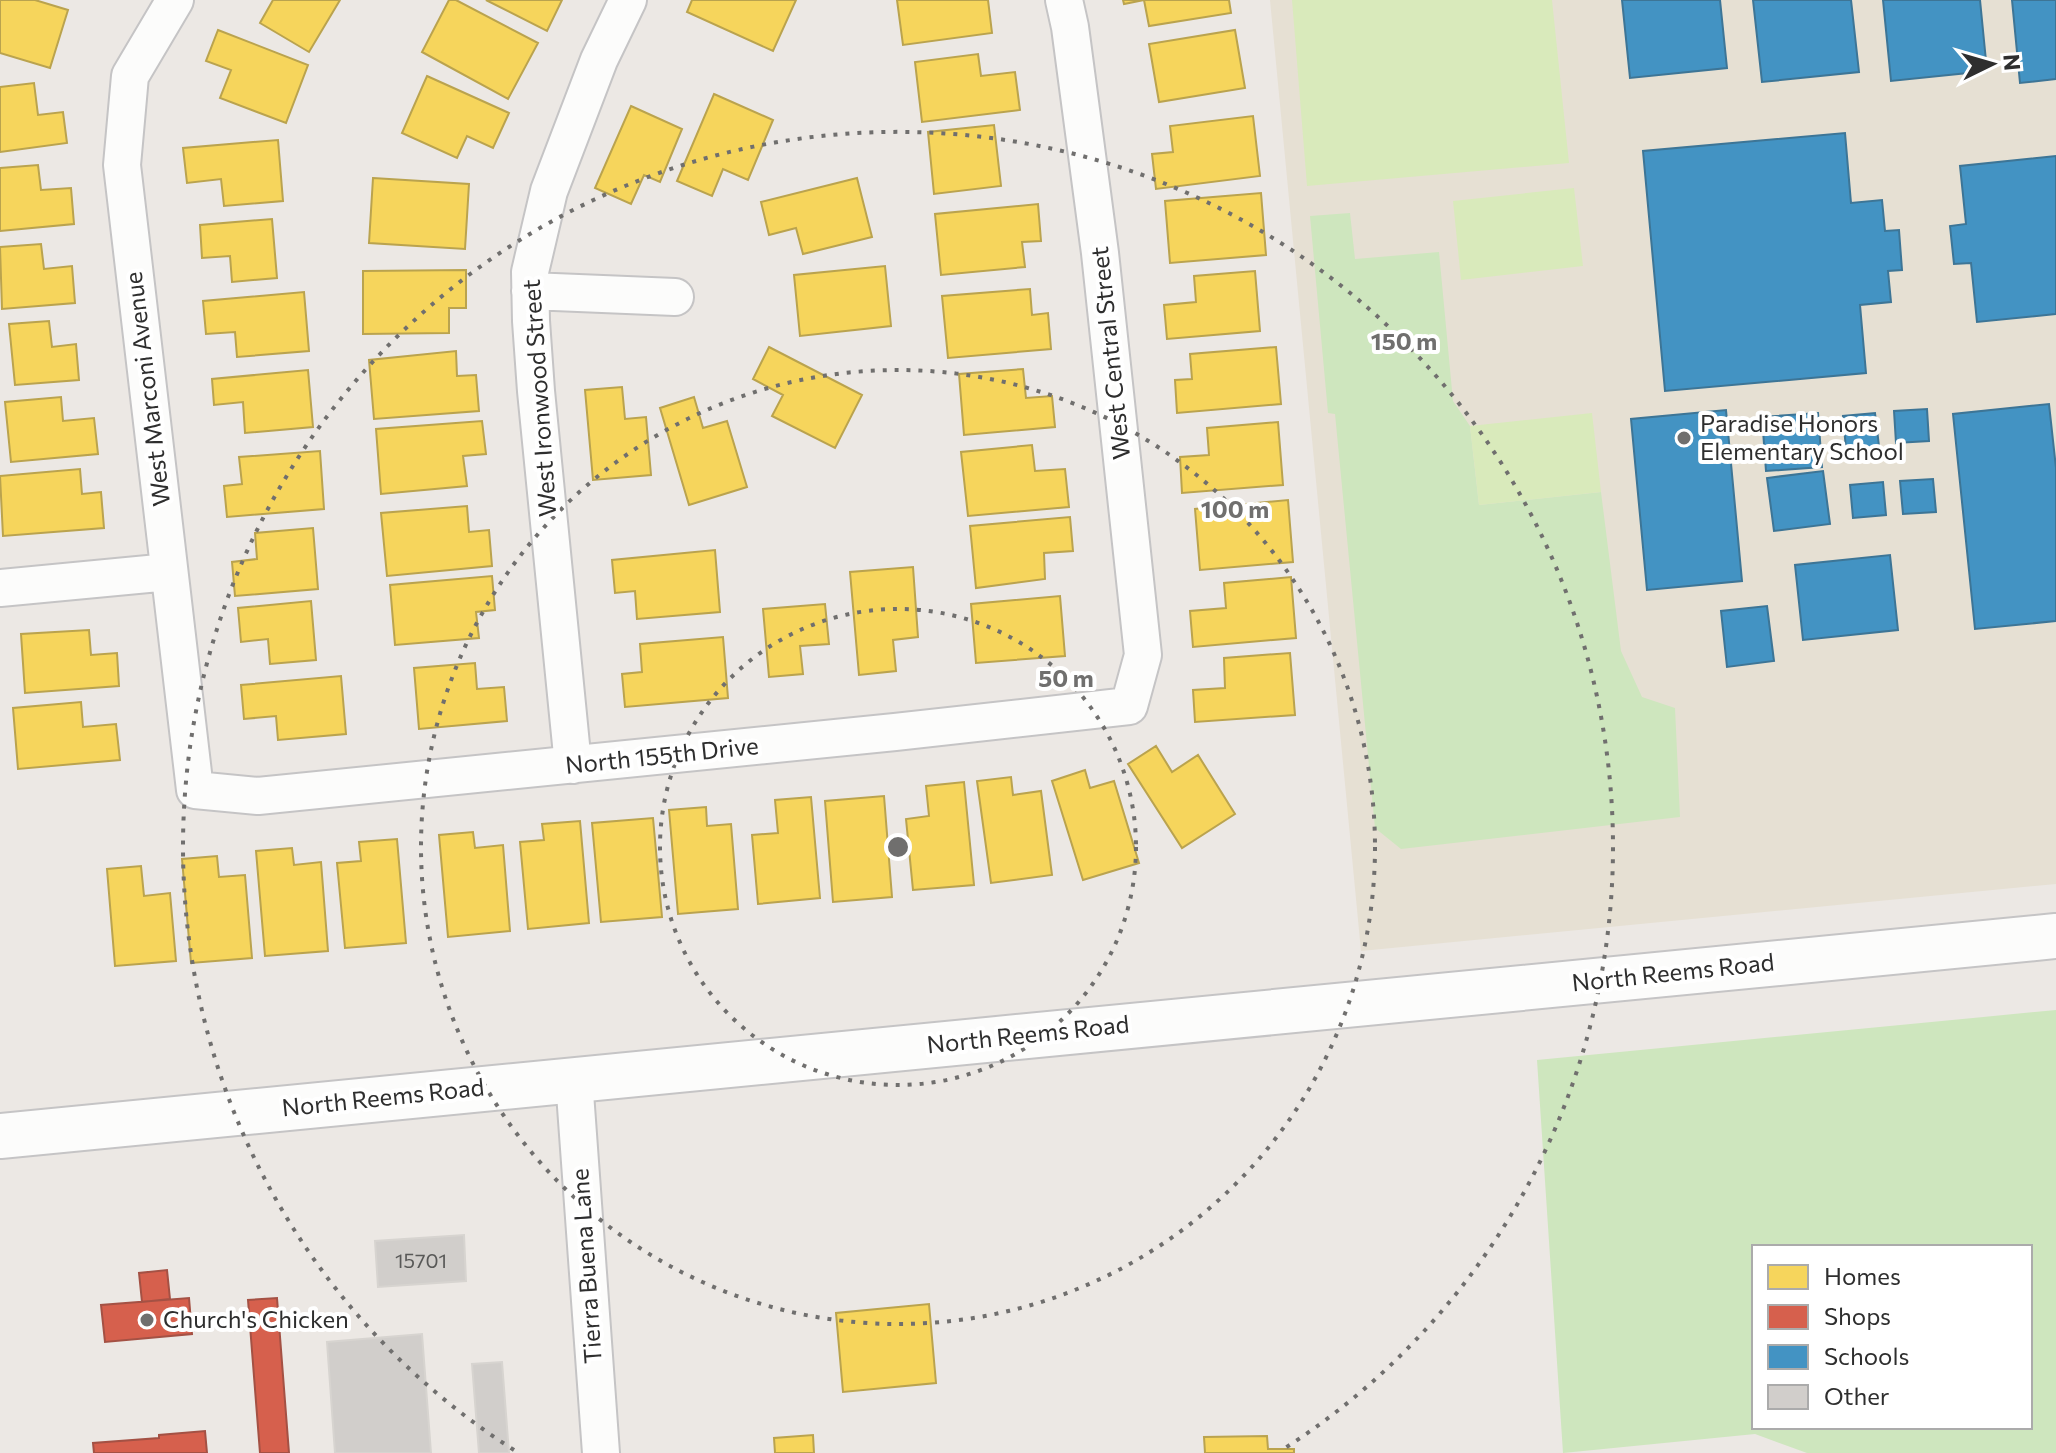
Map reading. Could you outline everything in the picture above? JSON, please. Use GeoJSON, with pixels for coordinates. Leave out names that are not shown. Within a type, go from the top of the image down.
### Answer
{"type":"FeatureCollection","features":[{"type":"Feature","properties":{"kind":"main road","name":"North Reems Road"},"geometry":{"type":"LineString","coordinates":[[0,1136],[2056,936]]}},
{"type":"Feature","properties":{"kind":"street","name":"West Marconi Avenue"},"geometry":{"type":"LineString","coordinates":[[175,0],[130,76],[122,165],[195,790]]}},
{"type":"Feature","properties":{"kind":"street","name":"West Ironwood Street"},"geometry":{"type":"LineString","coordinates":[[573,765],[536,391],[530,272],[549,191],[599,60],[628,0]]}},
{"type":"Feature","properties":{"kind":"street","name":"West Central Street"},"geometry":{"type":"LineString","coordinates":[[1064,0],[1100,253],[1143,655],[1129,706]]}},
{"type":"Feature","properties":{"kind":"street"},"geometry":{"type":"LineString","coordinates":[[530,291],[675,297]]}},
{"type":"Feature","properties":{"kind":"street"},"geometry":{"type":"LineString","coordinates":[[0,588],[169,572]]}},
{"type":"Feature","properties":{"kind":"street","name":"North 155th Drive"},"geometry":{"type":"LineString","coordinates":[[195,790],[258,796],[1129,706]]}},
{"type":"Feature","properties":{"kind":"street","name":"Tierra Buena Lane"},"geometry":{"type":"LineString","coordinates":[[574,1079],[601,1453]]}},
{"type":"Feature","properties":{"kind":"shaded area","name":"Paradise Honors Elementary School"},"geometry":{"type":"Polygon","coordinates":[[[1270,0],[2056,0],[2056,884],[1361,951],[1270,0]]]}},
{"type":"Feature","properties":{"kind":"green space"},"geometry":{"type":"Polygon","coordinates":[[[1292,0],[1552,0],[1569,163],[1307,186],[1292,0]]]}},
{"type":"Feature","properties":{"kind":"green space"},"geometry":{"type":"Polygon","coordinates":[[[1574,188],[1583,266],[1461,280],[1453,201],[1574,188]]]}},
{"type":"Feature","properties":{"kind":"green space"},"geometry":{"type":"Polygon","coordinates":[[[1350,213],[1355,259],[1439,252],[1453,401],[1470,426],[1479,505],[1601,492],[1621,651],[1642,697],[1675,708],[1680,817],[1401,849],[1375,828],[1335,414],[1328,413],[1310,216],[1350,213]]]}},
{"type":"Feature","properties":{"kind":"green space"},"geometry":{"type":"Polygon","coordinates":[[[1592,413],[1601,492],[1479,505],[1470,426],[1592,413]]]}},
{"type":"Feature","properties":{"kind":"green space"},"geometry":{"type":"Polygon","coordinates":[[[2056,1010],[2056,1453],[1807,1453],[1755,1434],[1563,1453],[1537,1060],[2056,1010]]]}},
{"type":"Feature","properties":{"kind":"building: Homes"},"geometry":{"type":"Polygon","coordinates":[[[0,0],[35,0],[68,10],[50,68],[0,53],[0,0]]]}},
{"type":"Feature","properties":{"kind":"building: Homes"},"geometry":{"type":"Polygon","coordinates":[[[273,0],[340,0],[309,52],[260,23],[273,0]]]}},
{"type":"Feature","properties":{"kind":"building: Homes"},"geometry":{"type":"Polygon","coordinates":[[[449,0],[456,0],[538,43],[508,99],[422,52],[449,0]]]}},
{"type":"Feature","properties":{"kind":"building: Homes"},"geometry":{"type":"Polygon","coordinates":[[[486,0],[562,0],[547,31],[486,0]]]}},
{"type":"Feature","properties":{"kind":"building: Homes"},"geometry":{"type":"Polygon","coordinates":[[[692,0],[796,0],[773,51],[687,12],[692,0]]]}},
{"type":"Feature","properties":{"kind":"building: Homes"},"geometry":{"type":"Polygon","coordinates":[[[897,0],[988,0],[992,33],[903,45],[897,0]]]}},
{"type":"Feature","properties":{"kind":"building: Homes"},"geometry":{"type":"Polygon","coordinates":[[[1123,0],[1144,0],[1124,4],[1123,0]]]}},
{"type":"Feature","properties":{"kind":"building: Homes"},"geometry":{"type":"Polygon","coordinates":[[[1144,0],[1229,0],[1231,13],[1149,26],[1144,0]]]}},
{"type":"Feature","properties":{"kind":"building: Homes"},"geometry":{"type":"Polygon","coordinates":[[[218,30],[308,65],[286,123],[220,98],[231,70],[206,61],[218,30]]]}},
{"type":"Feature","properties":{"kind":"building: Homes"},"geometry":{"type":"Polygon","coordinates":[[[1235,30],[1245,88],[1159,102],[1149,44],[1235,30]]]}},
{"type":"Feature","properties":{"kind":"building: Homes"},"geometry":{"type":"Polygon","coordinates":[[[978,54],[981,76],[1015,72],[1020,110],[922,122],[915,62],[978,54]]]}},
{"type":"Feature","properties":{"kind":"building: Homes"},"geometry":{"type":"Polygon","coordinates":[[[427,76],[509,113],[493,148],[467,136],[457,158],[402,133],[427,76]]]}},
{"type":"Feature","properties":{"kind":"building: Homes"},"geometry":{"type":"Polygon","coordinates":[[[34,83],[38,115],[63,112],[67,143],[0,152],[0,87],[34,83]]]}},
{"type":"Feature","properties":{"kind":"building: Homes"},"geometry":{"type":"Polygon","coordinates":[[[714,94],[773,120],[748,180],[723,169],[712,196],[677,181],[714,94]]]}},
{"type":"Feature","properties":{"kind":"building: Homes"},"geometry":{"type":"Polygon","coordinates":[[[631,106],[682,129],[660,182],[644,175],[631,204],[595,188],[631,106]]]}},
{"type":"Feature","properties":{"kind":"building: Homes"},"geometry":{"type":"Polygon","coordinates":[[[1253,116],[1260,176],[1156,189],[1152,154],[1173,152],[1170,126],[1253,116]]]}},
{"type":"Feature","properties":{"kind":"building: Homes"},"geometry":{"type":"Polygon","coordinates":[[[994,125],[1001,186],[934,194],[928,132],[994,125]]]}},
{"type":"Feature","properties":{"kind":"building: Homes"},"geometry":{"type":"Polygon","coordinates":[[[278,140],[283,201],[224,206],[221,179],[187,183],[183,148],[278,140]]]}},
{"type":"Feature","properties":{"kind":"building: Homes"},"geometry":{"type":"Polygon","coordinates":[[[38,165],[41,190],[71,188],[74,224],[0,231],[0,168],[38,165]]]}},
{"type":"Feature","properties":{"kind":"building: Homes"},"geometry":{"type":"Polygon","coordinates":[[[373,178],[469,184],[465,249],[369,243],[373,178]]]}},
{"type":"Feature","properties":{"kind":"building: Homes"},"geometry":{"type":"Polygon","coordinates":[[[857,178],[872,237],[803,254],[796,228],[769,235],[761,202],[857,178]]]}},
{"type":"Feature","properties":{"kind":"building: Homes"},"geometry":{"type":"Polygon","coordinates":[[[1261,193],[1266,255],[1170,263],[1165,201],[1261,193]]]}},
{"type":"Feature","properties":{"kind":"building: Homes"},"geometry":{"type":"Polygon","coordinates":[[[1038,204],[1041,241],[1022,242],[1025,267],[941,275],[935,214],[1038,204]]]}},
{"type":"Feature","properties":{"kind":"building: Homes"},"geometry":{"type":"Polygon","coordinates":[[[272,219],[277,278],[232,282],[230,256],[202,258],[200,225],[272,219]]]}},
{"type":"Feature","properties":{"kind":"building: Homes"},"geometry":{"type":"Polygon","coordinates":[[[41,244],[44,269],[72,266],[75,303],[2,309],[0,247],[41,244]]]}},
{"type":"Feature","properties":{"kind":"building: Homes"},"geometry":{"type":"Polygon","coordinates":[[[885,266],[891,326],[800,336],[794,275],[885,266]]]}},
{"type":"Feature","properties":{"kind":"building: Homes"},"geometry":{"type":"Polygon","coordinates":[[[466,270],[466,308],[449,308],[449,333],[363,334],[363,271],[466,270]]]}},
{"type":"Feature","properties":{"kind":"building: Homes"},"geometry":{"type":"Polygon","coordinates":[[[1255,271],[1260,331],[1167,339],[1164,305],[1196,302],[1194,276],[1255,271]]]}},
{"type":"Feature","properties":{"kind":"building: Homes"},"geometry":{"type":"Polygon","coordinates":[[[1030,289],[1032,315],[1048,313],[1051,349],[948,358],[942,296],[1030,289]]]}},
{"type":"Feature","properties":{"kind":"building: Homes"},"geometry":{"type":"Polygon","coordinates":[[[304,292],[309,351],[237,357],[235,332],[206,334],[203,301],[304,292]]]}},
{"type":"Feature","properties":{"kind":"building: Homes"},"geometry":{"type":"Polygon","coordinates":[[[49,321],[52,347],[76,344],[79,380],[15,385],[9,324],[49,321]]]}},
{"type":"Feature","properties":{"kind":"building: Homes"},"geometry":{"type":"Polygon","coordinates":[[[769,347],[862,395],[835,448],[772,416],[783,395],[753,379],[769,347]]]}},
{"type":"Feature","properties":{"kind":"building: Homes"},"geometry":{"type":"Polygon","coordinates":[[[1276,347],[1281,404],[1177,413],[1175,380],[1192,379],[1190,354],[1276,347]]]}},
{"type":"Feature","properties":{"kind":"building: Homes"},"geometry":{"type":"Polygon","coordinates":[[[456,351],[457,376],[476,375],[479,411],[374,419],[369,360],[456,351]]]}},
{"type":"Feature","properties":{"kind":"building: Homes"},"geometry":{"type":"Polygon","coordinates":[[[1023,369],[1026,398],[1052,396],[1055,427],[964,435],[959,374],[1023,369]]]}},
{"type":"Feature","properties":{"kind":"building: Homes"},"geometry":{"type":"Polygon","coordinates":[[[308,370],[313,427],[245,433],[243,402],[214,405],[212,379],[308,370]]]}},
{"type":"Feature","properties":{"kind":"building: Homes"},"geometry":{"type":"Polygon","coordinates":[[[622,387],[625,419],[646,417],[651,475],[593,480],[585,390],[622,387]]]}},
{"type":"Feature","properties":{"kind":"building: Homes"},"geometry":{"type":"Polygon","coordinates":[[[61,397],[63,421],[94,418],[98,454],[11,462],[5,402],[61,397]]]}},
{"type":"Feature","properties":{"kind":"building: Homes"},"geometry":{"type":"Polygon","coordinates":[[[694,397],[703,428],[727,421],[747,487],[689,505],[660,408],[694,397]]]}},
{"type":"Feature","properties":{"kind":"building: Homes"},"geometry":{"type":"Polygon","coordinates":[[[482,421],[486,454],[463,456],[467,486],[381,494],[376,429],[482,421]]]}},
{"type":"Feature","properties":{"kind":"building: Homes"},"geometry":{"type":"Polygon","coordinates":[[[1278,422],[1283,485],[1182,493],[1180,457],[1209,455],[1207,428],[1278,422]]]}},
{"type":"Feature","properties":{"kind":"building: Homes"},"geometry":{"type":"Polygon","coordinates":[[[1032,445],[1035,471],[1065,469],[1069,507],[968,516],[961,452],[1032,445]]]}},
{"type":"Feature","properties":{"kind":"building: Homes"},"geometry":{"type":"Polygon","coordinates":[[[320,451],[324,509],[227,517],[224,486],[242,484],[239,457],[320,451]]]}},
{"type":"Feature","properties":{"kind":"building: Homes"},"geometry":{"type":"Polygon","coordinates":[[[80,469],[82,494],[101,492],[104,528],[3,536],[0,476],[80,469]]]}},
{"type":"Feature","properties":{"kind":"building: Homes"},"geometry":{"type":"Polygon","coordinates":[[[1288,500],[1293,562],[1200,570],[1195,509],[1288,500]]]}},
{"type":"Feature","properties":{"kind":"building: Homes"},"geometry":{"type":"Polygon","coordinates":[[[467,506],[469,532],[489,530],[492,566],[387,576],[381,513],[467,506]]]}},
{"type":"Feature","properties":{"kind":"building: Homes"},"geometry":{"type":"Polygon","coordinates":[[[1070,517],[1073,551],[1044,553],[1045,579],[976,588],[970,526],[1070,517]]]}},
{"type":"Feature","properties":{"kind":"building: Homes"},"geometry":{"type":"Polygon","coordinates":[[[313,528],[318,589],[235,596],[232,562],[257,559],[255,533],[313,528]]]}},
{"type":"Feature","properties":{"kind":"building: Homes"},"geometry":{"type":"Polygon","coordinates":[[[715,550],[720,612],[637,619],[635,591],[615,593],[612,560],[715,550]]]}},
{"type":"Feature","properties":{"kind":"building: Homes"},"geometry":{"type":"Polygon","coordinates":[[[913,567],[918,637],[893,640],[896,671],[859,675],[850,572],[913,567]]]}},
{"type":"Feature","properties":{"kind":"building: Homes"},"geometry":{"type":"Polygon","coordinates":[[[492,576],[495,610],[476,612],[479,638],[395,645],[390,585],[492,576]]]}},
{"type":"Feature","properties":{"kind":"building: Homes"},"geometry":{"type":"Polygon","coordinates":[[[1291,577],[1296,638],[1193,647],[1190,611],[1226,608],[1224,583],[1291,577]]]}},
{"type":"Feature","properties":{"kind":"building: Homes"},"geometry":{"type":"Polygon","coordinates":[[[1060,596],[1065,656],[976,663],[971,604],[1060,596]]]}},
{"type":"Feature","properties":{"kind":"building: Homes"},"geometry":{"type":"Polygon","coordinates":[[[311,601],[316,660],[270,664],[268,639],[241,642],[238,608],[311,601]]]}},
{"type":"Feature","properties":{"kind":"building: Homes"},"geometry":{"type":"Polygon","coordinates":[[[825,604],[829,644],[800,646],[803,674],[769,677],[763,609],[825,604]]]}},
{"type":"Feature","properties":{"kind":"building: Homes"},"geometry":{"type":"Polygon","coordinates":[[[89,630],[91,655],[117,653],[119,686],[25,693],[21,634],[89,630]]]}},
{"type":"Feature","properties":{"kind":"building: Homes"},"geometry":{"type":"Polygon","coordinates":[[[723,637],[728,698],[625,707],[622,674],[642,672],[640,644],[723,637]]]}},
{"type":"Feature","properties":{"kind":"building: Homes"},"geometry":{"type":"Polygon","coordinates":[[[1290,653],[1295,715],[1195,722],[1193,690],[1225,688],[1224,658],[1290,653]]]}},
{"type":"Feature","properties":{"kind":"building: Homes"},"geometry":{"type":"Polygon","coordinates":[[[475,663],[477,689],[504,687],[507,721],[419,729],[414,668],[475,663]]]}},
{"type":"Feature","properties":{"kind":"building: Homes"},"geometry":{"type":"Polygon","coordinates":[[[341,676],[346,734],[278,740],[276,716],[244,719],[241,685],[341,676]]]}},
{"type":"Feature","properties":{"kind":"building: Homes"},"geometry":{"type":"Polygon","coordinates":[[[81,702],[83,727],[116,724],[120,760],[18,769],[13,708],[81,702]]]}},
{"type":"Feature","properties":{"kind":"building: Homes"},"geometry":{"type":"Polygon","coordinates":[[[1156,746],[1172,772],[1198,755],[1235,814],[1182,848],[1128,764],[1156,746]]]}},
{"type":"Feature","properties":{"kind":"building: Homes"},"geometry":{"type":"Polygon","coordinates":[[[1085,770],[1090,788],[1114,781],[1139,863],[1083,880],[1052,781],[1085,770]]]}},
{"type":"Feature","properties":{"kind":"building: Homes"},"geometry":{"type":"Polygon","coordinates":[[[1011,777],[1013,795],[1041,791],[1052,875],[991,883],[977,781],[1011,777]]]}},
{"type":"Feature","properties":{"kind":"building: Homes"},"geometry":{"type":"Polygon","coordinates":[[[964,782],[974,885],[913,890],[906,819],[929,816],[926,786],[964,782]]]}},
{"type":"Feature","properties":{"kind":"building: Homes"},"geometry":{"type":"Polygon","coordinates":[[[884,796],[892,897],[833,902],[825,801],[884,796]]]}},
{"type":"Feature","properties":{"kind":"building: Homes"},"geometry":{"type":"Polygon","coordinates":[[[811,797],[820,898],[758,904],[752,835],[778,833],[775,800],[811,797]]]}},
{"type":"Feature","properties":{"kind":"building: Homes"},"geometry":{"type":"Polygon","coordinates":[[[706,807],[707,826],[731,824],[738,909],[678,914],[669,810],[706,807]]]}},
{"type":"Feature","properties":{"kind":"building: Homes"},"geometry":{"type":"Polygon","coordinates":[[[653,818],[662,917],[601,922],[592,823],[653,818]]]}},
{"type":"Feature","properties":{"kind":"building: Homes"},"geometry":{"type":"Polygon","coordinates":[[[580,821],[589,923],[528,929],[520,842],[544,840],[542,824],[580,821]]]}},
{"type":"Feature","properties":{"kind":"building: Homes"},"geometry":{"type":"Polygon","coordinates":[[[473,832],[475,848],[503,845],[510,931],[448,937],[439,835],[473,832]]]}},
{"type":"Feature","properties":{"kind":"building: Homes"},"geometry":{"type":"Polygon","coordinates":[[[397,839],[406,943],[345,948],[337,863],[361,861],[359,842],[397,839]]]}},
{"type":"Feature","properties":{"kind":"building: Homes"},"geometry":{"type":"Polygon","coordinates":[[[292,848],[294,865],[321,862],[328,951],[265,956],[256,851],[292,848]]]}},
{"type":"Feature","properties":{"kind":"building: Homes"},"geometry":{"type":"Polygon","coordinates":[[[217,856],[219,877],[245,875],[252,958],[191,963],[182,859],[217,856]]]}},
{"type":"Feature","properties":{"kind":"building: Homes"},"geometry":{"type":"Polygon","coordinates":[[[141,866],[144,896],[170,893],[176,961],[115,966],[107,869],[141,866]]]}},
{"type":"Feature","properties":{"kind":"building: Homes"},"geometry":{"type":"Polygon","coordinates":[[[929,1304],[936,1383],[843,1392],[836,1313],[929,1304]]]}},
{"type":"Feature","properties":{"kind":"building: Homes"},"geometry":{"type":"Polygon","coordinates":[[[813,1435],[814,1453],[775,1453],[774,1438],[813,1435]]]}},
{"type":"Feature","properties":{"kind":"building: Homes"},"geometry":{"type":"Polygon","coordinates":[[[1267,1436],[1268,1449],[1294,1449],[1294,1453],[1205,1453],[1204,1437],[1267,1436]]]}},
{"type":"Feature","properties":{"kind":"building: Shops"},"geometry":{"type":"Polygon","coordinates":[[[167,1270],[170,1299],[142,1302],[139,1273],[167,1270]]]}},
{"type":"Feature","properties":{"kind":"building: Shops","name":"Church's Chicken"},"geometry":{"type":"Polygon","coordinates":[[[189,1298],[192,1334],[105,1342],[101,1305],[189,1298]]]}},
{"type":"Feature","properties":{"kind":"building: Shops"},"geometry":{"type":"Polygon","coordinates":[[[277,1298],[289,1453],[260,1453],[248,1300],[277,1298]]]}},
{"type":"Feature","properties":{"kind":"building: Shops"},"geometry":{"type":"Polygon","coordinates":[[[205,1431],[207,1453],[94,1453],[93,1443],[205,1431]]]}},
{"type":"Feature","properties":{"kind":"building: Schools"},"geometry":{"type":"Polygon","coordinates":[[[1622,0],[1720,0],[1727,68],[1630,78],[1622,0]]]}},
{"type":"Feature","properties":{"kind":"building: Schools"},"geometry":{"type":"Polygon","coordinates":[[[1753,0],[1851,0],[1859,72],[1762,82],[1753,0]]]}},
{"type":"Feature","properties":{"kind":"building: Schools"},"geometry":{"type":"Polygon","coordinates":[[[1883,0],[1980,0],[1987,71],[1891,81],[1883,0]]]}},
{"type":"Feature","properties":{"kind":"building: Schools"},"geometry":{"type":"Polygon","coordinates":[[[2012,0],[2056,0],[2056,79],[2020,83],[2012,0]]]}},
{"type":"Feature","properties":{"kind":"building: Schools"},"geometry":{"type":"Polygon","coordinates":[[[1845,133],[1851,203],[1882,200],[1885,231],[1899,230],[1902,270],[1888,271],[1891,302],[1860,305],[1866,373],[1665,391],[1643,151],[1845,133]]]}},
{"type":"Feature","properties":{"kind":"building: Schools"},"geometry":{"type":"Polygon","coordinates":[[[2056,156],[2056,314],[1977,322],[1971,263],[1954,264],[1950,226],[1966,224],[1960,166],[2056,156]]]}},
{"type":"Feature","properties":{"kind":"building: Schools"},"geometry":{"type":"Polygon","coordinates":[[[2049,404],[2056,468],[2056,621],[1975,629],[1953,414],[2049,404]]]}},
{"type":"Feature","properties":{"kind":"building: Schools"},"geometry":{"type":"Polygon","coordinates":[[[1927,409],[1929,441],[1896,443],[1894,411],[1927,409]]]}},
{"type":"Feature","properties":{"kind":"building: Schools"},"geometry":{"type":"Polygon","coordinates":[[[1726,410],[1742,581],[1647,590],[1631,419],[1726,410]]]}},
{"type":"Feature","properties":{"kind":"building: Schools"},"geometry":{"type":"Polygon","coordinates":[[[1818,413],[1822,467],[1766,471],[1762,417],[1818,413]]]}},
{"type":"Feature","properties":{"kind":"building: Schools"},"geometry":{"type":"Polygon","coordinates":[[[1875,413],[1879,446],[1846,449],[1843,416],[1875,413]]]}},
{"type":"Feature","properties":{"kind":"building: Schools"},"geometry":{"type":"Polygon","coordinates":[[[1823,471],[1830,524],[1774,531],[1767,478],[1823,471]]]}},
{"type":"Feature","properties":{"kind":"building: Schools"},"geometry":{"type":"Polygon","coordinates":[[[1933,479],[1936,512],[1903,514],[1900,481],[1933,479]]]}},
{"type":"Feature","properties":{"kind":"building: Schools"},"geometry":{"type":"Polygon","coordinates":[[[1883,482],[1886,515],[1853,518],[1850,485],[1883,482]]]}},
{"type":"Feature","properties":{"kind":"building: Schools"},"geometry":{"type":"Polygon","coordinates":[[[1890,555],[1898,630],[1803,640],[1795,565],[1890,555]]]}},
{"type":"Feature","properties":{"kind":"building: Schools"},"geometry":{"type":"Polygon","coordinates":[[[1767,606],[1774,661],[1727,667],[1721,611],[1767,606]]]}},
{"type":"Feature","properties":{"kind":"building: Other"},"geometry":{"type":"Polygon","coordinates":[[[464,1235],[466,1281],[378,1287],[375,1241],[464,1235]]]}},
{"type":"Feature","properties":{"kind":"building: Other"},"geometry":{"type":"Polygon","coordinates":[[[422,1334],[431,1453],[335,1453],[327,1342],[422,1334]]]}},
{"type":"Feature","properties":{"kind":"building: Other"},"geometry":{"type":"Polygon","coordinates":[[[502,1362],[509,1453],[479,1453],[472,1364],[502,1362]]]}},
{"type":"Feature","properties":{"kind":"place","name":"Paradise Honors Elementary School"},"geometry":{"type":"Point","coordinates":[1684,438]}},
{"type":"Feature","properties":{"kind":"place","name":"Church's Chicken"},"geometry":{"type":"Point","coordinates":[147,1320]}}]}
